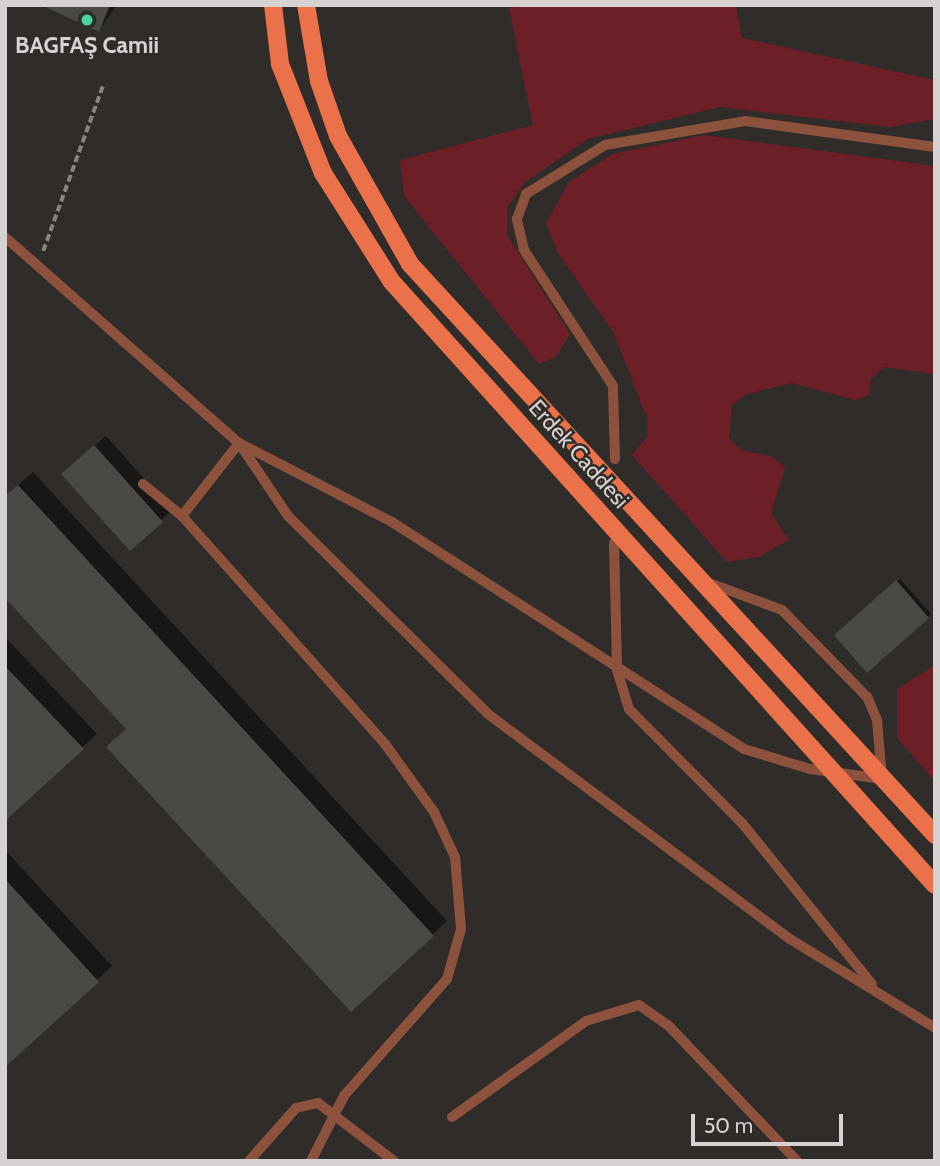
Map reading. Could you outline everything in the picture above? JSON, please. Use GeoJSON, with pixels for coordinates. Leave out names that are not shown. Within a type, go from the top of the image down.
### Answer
{"type":"FeatureCollection","features":[{"type":"Feature","properties":{"kind":"main road","name":"Erdek Caddesi"},"geometry":{"type":"LineString","coordinates":[[273,5],[280,64],[323,173],[392,282],[935,885]]}},
{"type":"Feature","properties":{"kind":"main road","name":"Erdek Caddesi"},"geometry":{"type":"LineString","coordinates":[[306,5],[319,80],[338,136],[410,264],[935,835]]}},
{"type":"Feature","properties":{"kind":"lane"},"geometry":{"type":"LineString","coordinates":[[615,459],[613,386],[524,250],[517,219],[526,194],[605,145],[746,121],[935,147]]}},
{"type":"Feature","properties":{"kind":"lane"},"geometry":{"type":"LineString","coordinates":[[5,237],[36,269],[239,443],[392,522],[617,670],[744,749],[833,772],[882,779],[877,720],[867,697],[782,610],[704,581]]}},
{"type":"Feature","properties":{"kind":"lane"},"geometry":{"type":"LineString","coordinates":[[182,516],[239,443]]}},
{"type":"Feature","properties":{"kind":"lane"},"geometry":{"type":"LineString","coordinates":[[239,443],[288,516],[488,714],[790,939],[935,1028]]}},
{"type":"Feature","properties":{"kind":"lane"},"geometry":{"type":"LineString","coordinates":[[143,484],[182,516],[385,744],[433,812],[455,857],[461,929],[447,979],[344,1096],[312,1161]]}},
{"type":"Feature","properties":{"kind":"lane"},"geometry":{"type":"LineString","coordinates":[[614,543],[617,670],[629,709],[652,739],[742,823],[877,990]]}},
{"type":"Feature","properties":{"kind":"lane"},"geometry":{"type":"LineString","coordinates":[[452,1116],[586,1021],[639,1005],[668,1025],[797,1161]]}},
{"type":"Feature","properties":{"kind":"lane"},"geometry":{"type":"LineString","coordinates":[[249,1161],[296,1108],[318,1103],[337,1113],[394,1161]]}},
{"type":"Feature","properties":{"kind":"path"},"geometry":{"type":"LineString","coordinates":[[36,269],[103,85]]}},
{"type":"Feature","properties":{"kind":"shaded area"},"geometry":{"type":"Polygon","coordinates":[[[522,5],[736,5],[742,38],[935,80],[935,119],[890,127],[720,107],[588,139],[524,183],[507,208],[507,235],[570,334],[556,357],[539,364],[404,196],[400,160],[533,125],[509,8],[522,5]]]}},
{"type":"Feature","properties":{"kind":"shaded area"},"geometry":{"type":"Polygon","coordinates":[[[704,135],[935,166],[935,374],[884,367],[871,379],[870,395],[855,400],[792,383],[744,395],[732,405],[729,438],[741,450],[773,457],[785,468],[771,513],[789,540],[759,557],[727,562],[632,455],[647,437],[647,418],[613,332],[558,253],[546,223],[569,182],[612,154],[704,135]]]}},
{"type":"Feature","properties":{"kind":"shaded area"},"geometry":{"type":"Polygon","coordinates":[[[935,665],[935,781],[897,738],[897,689],[935,665]]]}},
{"type":"Feature","properties":{"kind":"building","name":"BAGFAŞ Camii"},"geometry":{"type":"Polygon","coordinates":[[[41,5],[110,5],[99,32],[41,5]]]}},
{"type":"Feature","properties":{"kind":"building"},"geometry":{"type":"Polygon","coordinates":[[[94,445],[163,522],[130,551],[61,474],[94,445]]]}},
{"type":"Feature","properties":{"kind":"building"},"geometry":{"type":"Polygon","coordinates":[[[18,485],[434,936],[351,1012],[106,747],[126,729],[5,598],[5,496],[18,485]]]}},
{"type":"Feature","properties":{"kind":"building"},"geometry":{"type":"Polygon","coordinates":[[[896,580],[929,618],[867,673],[834,635],[896,580]]]}},
{"type":"Feature","properties":{"kind":"building"},"geometry":{"type":"Polygon","coordinates":[[[5,666],[84,749],[5,821],[5,666]]]}},
{"type":"Feature","properties":{"kind":"building"},"geometry":{"type":"Polygon","coordinates":[[[5,879],[99,982],[5,1067],[5,879]]]}},
{"type":"Feature","properties":{"kind":"place","name":"BAGFAŞ Camii"},"geometry":{"type":"Point","coordinates":[87,20]}}]}
